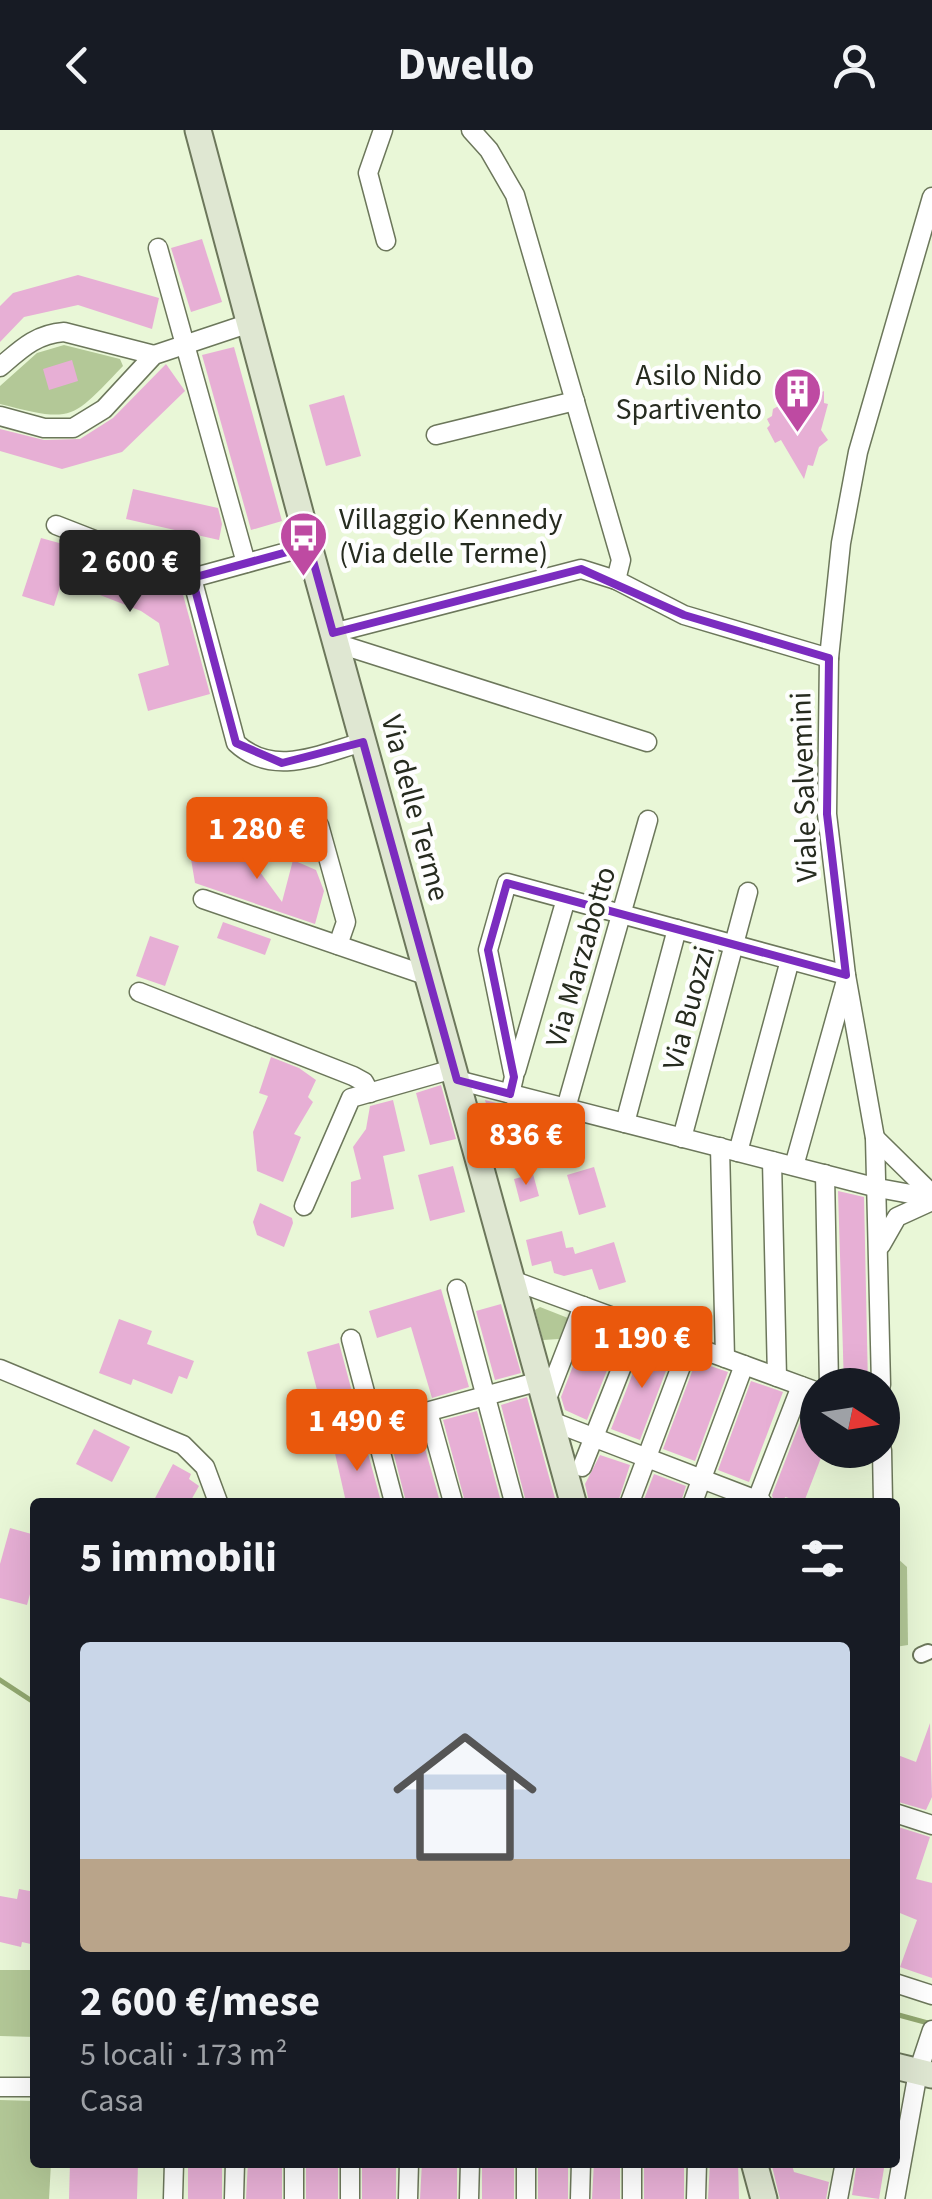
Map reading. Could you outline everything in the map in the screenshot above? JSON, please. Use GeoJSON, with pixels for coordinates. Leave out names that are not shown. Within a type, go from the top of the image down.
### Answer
{"type":"FeatureCollection","features":[{"type":"Feature","properties":{"kind":"main road","name":"Via delle Terme"},"geometry":{"type":"LineString","coordinates":[[198,130],[334,638],[573,1498]]}},
{"type":"Feature","properties":{"kind":"main road"},"geometry":{"type":"LineString","coordinates":[[750,2199],[752,2168]]}},
{"type":"Feature","properties":{"kind":"main road"},"geometry":{"type":"LineString","coordinates":[[754,2168],[764,2199]]}},
{"type":"Feature","properties":{"kind":"street"},"geometry":{"type":"LineString","coordinates":[[383,130],[368,173],[386,241]]}},
{"type":"Feature","properties":{"kind":"street"},"geometry":{"type":"LineString","coordinates":[[471,130],[489,150],[515,194],[620,560],[616,580]]}},
{"type":"Feature","properties":{"kind":"street","name":"Viale Salvemini"},"geometry":{"type":"LineString","coordinates":[[881,1368],[875,1138],[846,976],[827,814],[829,658],[840,543],[858,452],[931,201]]}},
{"type":"Feature","properties":{"kind":"street"},"geometry":{"type":"LineString","coordinates":[[158,248],[246,563]]}},
{"type":"Feature","properties":{"kind":"street"},"geometry":{"type":"LineString","coordinates":[[0,367],[35,338],[50,333],[64,332],[154,355],[250,324]]}},
{"type":"Feature","properties":{"kind":"street"},"geometry":{"type":"LineString","coordinates":[[0,416],[44,428],[73,428],[104,409],[154,355]]}},
{"type":"Feature","properties":{"kind":"street"},"geometry":{"type":"LineString","coordinates":[[436,435],[575,400]]}},
{"type":"Feature","properties":{"kind":"street"},"geometry":{"type":"LineString","coordinates":[[56,525],[192,578],[309,546]]}},
{"type":"Feature","properties":{"kind":"street"},"geometry":{"type":"LineString","coordinates":[[334,638],[580,569],[616,580],[684,615],[829,658]]}},
{"type":"Feature","properties":{"kind":"street"},"geometry":{"type":"LineString","coordinates":[[192,578],[236,743],[243,750],[282,763],[363,742]]}},
{"type":"Feature","properties":{"kind":"street"},"geometry":{"type":"LineString","coordinates":[[334,638],[648,742]]}},
{"type":"Feature","properties":{"kind":"street","name":"Via Marzabotto"},"geometry":{"type":"LineString","coordinates":[[566,1108],[648,820]]}},
{"type":"Feature","properties":{"kind":"street"},"geometry":{"type":"LineString","coordinates":[[320,825],[346,922],[338,945]]}},
{"type":"Feature","properties":{"kind":"street"},"geometry":{"type":"LineString","coordinates":[[512,1086],[488,950],[507,883],[846,976],[794,1166]]}},
{"type":"Feature","properties":{"kind":"street","name":"Via Buozzi"},"geometry":{"type":"LineString","coordinates":[[682,1138],[748,892]]}},
{"type":"Feature","properties":{"kind":"street"},"geometry":{"type":"LineString","coordinates":[[203,899],[428,976]]}},
{"type":"Feature","properties":{"kind":"street"},"geometry":{"type":"LineString","coordinates":[[512,1086],[566,899]]}},
{"type":"Feature","properties":{"kind":"street"},"geometry":{"type":"LineString","coordinates":[[625,1123],[678,929]]}},
{"type":"Feature","properties":{"kind":"street"},"geometry":{"type":"LineString","coordinates":[[725,1358],[729,1149],[790,960]]}},
{"type":"Feature","properties":{"kind":"street"},"geometry":{"type":"LineString","coordinates":[[139,992],[353,1076],[364,1082],[370,1093]]}},
{"type":"Feature","properties":{"kind":"street"},"geometry":{"type":"LineString","coordinates":[[304,1206],[351,1098],[455,1074],[512,1086],[566,1108],[878,1188],[932,1198]]}},
{"type":"Feature","properties":{"kind":"street"},"geometry":{"type":"LineString","coordinates":[[875,1138],[932,1198]]}},
{"type":"Feature","properties":{"kind":"street"},"geometry":{"type":"LineString","coordinates":[[772,1161],[776,1377]]}},
{"type":"Feature","properties":{"kind":"street"},"geometry":{"type":"LineString","coordinates":[[825,1174],[829,1368]]}},
{"type":"Feature","properties":{"kind":"street"},"geometry":{"type":"LineString","coordinates":[[879,1250],[897,1217],[932,1198]]}},
{"type":"Feature","properties":{"kind":"street"},"geometry":{"type":"LineString","coordinates":[[512,1280],[800,1386]]}},
{"type":"Feature","properties":{"kind":"street"},"geometry":{"type":"LineString","coordinates":[[457,1289],[513,1498]]}},
{"type":"Feature","properties":{"kind":"street"},"geometry":{"type":"LineString","coordinates":[[545,1401],[584,1306]]}},
{"type":"Feature","properties":{"kind":"street"},"geometry":{"type":"LineString","coordinates":[[582,1467],[638,1326]]}},
{"type":"Feature","properties":{"kind":"street"},"geometry":{"type":"LineString","coordinates":[[352,1339],[393,1498]]}},
{"type":"Feature","properties":{"kind":"street"},"geometry":{"type":"LineString","coordinates":[[631,1498],[690,1345]]}},
{"type":"Feature","properties":{"kind":"street"},"geometry":{"type":"LineString","coordinates":[[694,1498],[744,1365]]}},
{"type":"Feature","properties":{"kind":"street"},"geometry":{"type":"LineString","coordinates":[[0,1368],[183,1445],[205,1467],[217,1498]]}},
{"type":"Feature","properties":{"kind":"street"},"geometry":{"type":"LineString","coordinates":[[335,1438],[486,1396],[545,1401],[594,1438],[748,1498]]}},
{"type":"Feature","properties":{"kind":"street"},"geometry":{"type":"LineString","coordinates":[[760,1498],[800,1409]]}},
{"type":"Feature","properties":{"kind":"street"},"geometry":{"type":"LineString","coordinates":[[428,1412],[452,1498]]}},
{"type":"Feature","properties":{"kind":"street"},"geometry":{"type":"LineString","coordinates":[[882,1468],[883,1498]]}},
{"type":"Feature","properties":{"kind":"street"},"geometry":{"type":"LineString","coordinates":[[900,1814],[932,1825]]}},
{"type":"Feature","properties":{"kind":"street"},"geometry":{"type":"LineString","coordinates":[[900,1985],[932,1995]]}},
{"type":"Feature","properties":{"kind":"street"},"geometry":{"type":"LineString","coordinates":[[900,2167],[915,2071],[930,2035]]}},
{"type":"Feature","properties":{"kind":"street"},"geometry":{"type":"LineString","coordinates":[[0,2087],[30,2087]]}},
{"type":"Feature","properties":{"kind":"street"},"geometry":{"type":"LineString","coordinates":[[173,2199],[174,2168]]}},
{"type":"Feature","properties":{"kind":"street"},"geometry":{"type":"LineString","coordinates":[[234,2199],[235,2168]]}},
{"type":"Feature","properties":{"kind":"street"},"geometry":{"type":"LineString","coordinates":[[294,2168],[294,2199]]}},
{"type":"Feature","properties":{"kind":"street"},"geometry":{"type":"LineString","coordinates":[[350,2168],[350,2199]]}},
{"type":"Feature","properties":{"kind":"street"},"geometry":{"type":"LineString","coordinates":[[408,2199],[409,2168]]}},
{"type":"Feature","properties":{"kind":"street"},"geometry":{"type":"LineString","coordinates":[[469,2199],[470,2168]]}},
{"type":"Feature","properties":{"kind":"street"},"geometry":{"type":"LineString","coordinates":[[526,2168],[526,2199]]}},
{"type":"Feature","properties":{"kind":"street"},"geometry":{"type":"LineString","coordinates":[[580,2199],[581,2168]]}},
{"type":"Feature","properties":{"kind":"street"},"geometry":{"type":"LineString","coordinates":[[632,2168],[632,2199]]}},
{"type":"Feature","properties":{"kind":"street"},"geometry":{"type":"LineString","coordinates":[[696,2199],[697,2168]]}},
{"type":"Feature","properties":{"kind":"street"},"geometry":{"type":"LineString","coordinates":[[838,2199],[844,2168]]}},
{"type":"Feature","properties":{"kind":"street"},"geometry":{"type":"LineString","coordinates":[[895,2199],[900,2168]]}},
{"type":"Feature","properties":{"kind":"highlighted area"},"geometry":{"type":"Polygon","coordinates":[[[309,546],[333,633],[581,569],[684,615],[829,658],[827,814],[846,975],[507,883],[488,950],[514,1077],[510,1094],[457,1080],[363,742],[282,763],[236,743],[192,578],[309,546]]]}},
{"type":"Feature","properties":{"kind":"green space"},"geometry":{"type":"Polygon","coordinates":[[[64,345],[120,359],[123,366],[81,407],[70,412],[43,414],[0,404],[0,386],[37,353],[64,345]]]}},
{"type":"Feature","properties":{"kind":"green space"},"geometry":{"type":"Polygon","coordinates":[[[540,1307],[568,1318],[559,1339],[543,1340],[535,1310],[540,1307]]]}},
{"type":"Feature","properties":{"kind":"green space"},"geometry":{"type":"Polygon","coordinates":[[[900,1561],[907,1567],[908,1645],[900,1646],[900,1561]]]}},
{"type":"Feature","properties":{"kind":"green space"},"geometry":{"type":"Polygon","coordinates":[[[0,1970],[30,1970],[30,2037],[0,2036],[0,1970]]]}},
{"type":"Feature","properties":{"kind":"green space"},"geometry":{"type":"Polygon","coordinates":[[[0,2100],[30,2101],[30,2168],[51,2168],[49,2199],[0,2199],[0,2100]]]}},
{"type":"Feature","properties":{"kind":"building"},"geometry":{"type":"Polygon","coordinates":[[[202,239],[222,302],[191,312],[171,248],[202,239]]]}},
{"type":"Feature","properties":{"kind":"building"},"geometry":{"type":"Polygon","coordinates":[[[78,275],[159,298],[152,329],[78,305],[24,317],[0,342],[0,306],[13,293],[78,275]]]}},
{"type":"Feature","properties":{"kind":"building"},"geometry":{"type":"Polygon","coordinates":[[[234,347],[282,521],[251,530],[202,355],[234,347]]]}},
{"type":"Feature","properties":{"kind":"building"},"geometry":{"type":"Polygon","coordinates":[[[72,360],[78,381],[49,390],[43,369],[72,360]]]}},
{"type":"Feature","properties":{"kind":"building"},"geometry":{"type":"Polygon","coordinates":[[[166,364],[185,391],[122,452],[62,469],[0,451],[0,429],[44,440],[80,439],[113,418],[166,364]]]}},
{"type":"Feature","properties":{"kind":"building","name":"Asilo Nido Spartivento"},"geometry":{"type":"Polygon","coordinates":[[[824,391],[824,403],[828,404],[821,430],[828,440],[819,447],[804,479],[781,440],[775,443],[767,419],[773,409],[786,402],[789,408],[824,391]]]}},
{"type":"Feature","properties":{"kind":"building"},"geometry":{"type":"Polygon","coordinates":[[[344,395],[361,456],[326,466],[309,405],[344,395]]]}},
{"type":"Feature","properties":{"kind":"building"},"geometry":{"type":"Polygon","coordinates":[[[133,489],[218,508],[222,524],[219,540],[126,519],[133,489]]]}},
{"type":"Feature","properties":{"kind":"building"},"geometry":{"type":"Polygon","coordinates":[[[41,538],[92,552],[182,591],[210,694],[148,711],[138,674],[169,665],[159,623],[141,611],[100,595],[93,584],[67,564],[54,606],[22,596],[41,538]]]}},
{"type":"Feature","properties":{"kind":"building"},"geometry":{"type":"Polygon","coordinates":[[[187,835],[207,840],[215,854],[241,862],[252,861],[282,902],[293,860],[316,870],[324,891],[315,924],[195,883],[187,835]]]}},
{"type":"Feature","properties":{"kind":"building"},"geometry":{"type":"Polygon","coordinates":[[[223,922],[271,939],[265,955],[217,938],[223,922]]]}},
{"type":"Feature","properties":{"kind":"building"},"geometry":{"type":"Polygon","coordinates":[[[150,936],[179,946],[165,986],[136,976],[150,936]]]}},
{"type":"Feature","properties":{"kind":"building"},"geometry":{"type":"Polygon","coordinates":[[[271,1057],[316,1080],[308,1097],[313,1102],[294,1134],[301,1137],[283,1182],[257,1171],[253,1132],[268,1096],[259,1093],[271,1057]]]}},
{"type":"Feature","properties":{"kind":"building"},"geometry":{"type":"Polygon","coordinates":[[[441,1085],[456,1139],[430,1145],[416,1093],[441,1085]]]}},
{"type":"Feature","properties":{"kind":"building"},"geometry":{"type":"Polygon","coordinates":[[[393,1100],[405,1151],[383,1156],[394,1209],[351,1218],[351,1182],[361,1179],[353,1147],[366,1129],[370,1106],[393,1100]]]}},
{"type":"Feature","properties":{"kind":"building"},"geometry":{"type":"Polygon","coordinates":[[[485,1100],[538,1114],[544,1136],[498,1148],[485,1100]]]}},
{"type":"Feature","properties":{"kind":"building"},"geometry":{"type":"Polygon","coordinates":[[[453,1166],[465,1212],[430,1221],[418,1175],[453,1166]]]}},
{"type":"Feature","properties":{"kind":"building"},"geometry":{"type":"Polygon","coordinates":[[[594,1167],[606,1207],[579,1215],[567,1175],[594,1167]]]}},
{"type":"Feature","properties":{"kind":"building"},"geometry":{"type":"Polygon","coordinates":[[[533,1174],[539,1196],[520,1202],[514,1179],[533,1174]]]}},
{"type":"Feature","properties":{"kind":"building"},"geometry":{"type":"Polygon","coordinates":[[[838,1191],[864,1197],[868,1368],[843,1368],[838,1191]]]}},
{"type":"Feature","properties":{"kind":"building"},"geometry":{"type":"Polygon","coordinates":[[[260,1203],[292,1218],[284,1247],[257,1235],[253,1222],[260,1203]]]}},
{"type":"Feature","properties":{"kind":"building"},"geometry":{"type":"Polygon","coordinates":[[[562,1231],[566,1248],[573,1247],[575,1254],[614,1242],[626,1282],[599,1290],[592,1269],[564,1276],[554,1273],[551,1261],[532,1266],[526,1240],[562,1231]]]}},
{"type":"Feature","properties":{"kind":"building"},"geometry":{"type":"Polygon","coordinates":[[[441,1289],[469,1387],[432,1398],[411,1327],[377,1338],[369,1311],[441,1289]]]}},
{"type":"Feature","properties":{"kind":"building"},"geometry":{"type":"Polygon","coordinates":[[[501,1304],[521,1373],[495,1380],[476,1311],[501,1304]]]}},
{"type":"Feature","properties":{"kind":"building"},"geometry":{"type":"Polygon","coordinates":[[[119,1319],[152,1331],[147,1344],[194,1361],[187,1379],[179,1376],[172,1394],[133,1379],[131,1385],[99,1373],[119,1319]]]}},
{"type":"Feature","properties":{"kind":"building"},"geometry":{"type":"Polygon","coordinates":[[[590,1322],[622,1333],[587,1420],[565,1410],[561,1397],[590,1322]]]}},
{"type":"Feature","properties":{"kind":"building"},"geometry":{"type":"Polygon","coordinates":[[[645,1342],[673,1352],[640,1440],[611,1429],[645,1342]]]}},
{"type":"Feature","properties":{"kind":"building"},"geometry":{"type":"Polygon","coordinates":[[[339,1343],[359,1418],[342,1422],[336,1400],[321,1405],[307,1352],[339,1343]]]}},
{"type":"Feature","properties":{"kind":"building"},"geometry":{"type":"Polygon","coordinates":[[[696,1361],[728,1372],[695,1461],[663,1449],[696,1361]]]}},
{"type":"Feature","properties":{"kind":"building"},"geometry":{"type":"Polygon","coordinates":[[[751,1381],[783,1392],[749,1482],[718,1470],[751,1381]]]}},
{"type":"Feature","properties":{"kind":"building"},"geometry":{"type":"Polygon","coordinates":[[[527,1397],[555,1498],[525,1498],[501,1405],[527,1397]]]}},
{"type":"Feature","properties":{"kind":"building"},"geometry":{"type":"Polygon","coordinates":[[[477,1411],[500,1498],[464,1498],[443,1420],[477,1411]]]}},
{"type":"Feature","properties":{"kind":"building"},"geometry":{"type":"Polygon","coordinates":[[[800,1423],[800,1468],[817,1468],[806,1498],[773,1498],[800,1423]]]}},
{"type":"Feature","properties":{"kind":"building"},"geometry":{"type":"Polygon","coordinates":[[[419,1427],[439,1498],[405,1498],[389,1435],[419,1427]]]}},
{"type":"Feature","properties":{"kind":"building"},"geometry":{"type":"Polygon","coordinates":[[[94,1429],[130,1447],[112,1482],[76,1464],[94,1429]]]}},
{"type":"Feature","properties":{"kind":"building"},"geometry":{"type":"Polygon","coordinates":[[[365,1442],[380,1498],[345,1498],[334,1449],[365,1442]]]}},
{"type":"Feature","properties":{"kind":"building"},"geometry":{"type":"Polygon","coordinates":[[[600,1455],[630,1465],[619,1498],[588,1498],[585,1484],[600,1455]]]}},
{"type":"Feature","properties":{"kind":"building"},"geometry":{"type":"Polygon","coordinates":[[[173,1464],[191,1474],[189,1479],[199,1486],[192,1498],[155,1498],[173,1464]]]}},
{"type":"Feature","properties":{"kind":"building"},"geometry":{"type":"Polygon","coordinates":[[[654,1474],[686,1486],[682,1498],[645,1498],[654,1474]]]}},
{"type":"Feature","properties":{"kind":"building"},"geometry":{"type":"Polygon","coordinates":[[[10,1528],[30,1534],[27,1605],[0,1598],[0,1564],[10,1528]]]}},
{"type":"Feature","properties":{"kind":"building"},"geometry":{"type":"Polygon","coordinates":[[[930,1723],[932,1797],[926,1810],[900,1802],[900,1756],[916,1762],[930,1723]]]}},
{"type":"Feature","properties":{"kind":"building"},"geometry":{"type":"Polygon","coordinates":[[[900,1828],[930,1837],[916,1879],[932,1883],[932,1978],[900,1967],[917,1920],[900,1913],[900,1828]]]}},
{"type":"Feature","properties":{"kind":"building"},"geometry":{"type":"Polygon","coordinates":[[[19,1889],[30,1891],[30,1944],[22,1942],[21,1947],[0,1942],[0,1896],[17,1899],[19,1889]]]}},
{"type":"Feature","properties":{"kind":"building"},"geometry":{"type":"Polygon","coordinates":[[[70,2168],[138,2168],[137,2199],[69,2199],[70,2168]]]}},
{"type":"Feature","properties":{"kind":"building"},"geometry":{"type":"Polygon","coordinates":[[[188,2168],[222,2168],[222,2199],[188,2199],[188,2168]]]}},
{"type":"Feature","properties":{"kind":"building"},"geometry":{"type":"Polygon","coordinates":[[[248,2168],[282,2168],[282,2199],[246,2199],[248,2168]]]}},
{"type":"Feature","properties":{"kind":"building"},"geometry":{"type":"Polygon","coordinates":[[[306,2168],[338,2168],[338,2199],[306,2199],[306,2168]]]}},
{"type":"Feature","properties":{"kind":"building"},"geometry":{"type":"Polygon","coordinates":[[[362,2168],[396,2168],[396,2199],[362,2199],[362,2168]]]}},
{"type":"Feature","properties":{"kind":"building"},"geometry":{"type":"Polygon","coordinates":[[[422,2168],[457,2168],[457,2199],[420,2199],[422,2168]]]}},
{"type":"Feature","properties":{"kind":"building"},"geometry":{"type":"Polygon","coordinates":[[[482,2168],[514,2168],[514,2199],[482,2199],[482,2168]]]}},
{"type":"Feature","properties":{"kind":"building"},"geometry":{"type":"Polygon","coordinates":[[[538,2168],[568,2168],[568,2199],[538,2199],[538,2168]]]}},
{"type":"Feature","properties":{"kind":"building"},"geometry":{"type":"Polygon","coordinates":[[[594,2168],[620,2168],[620,2199],[592,2199],[594,2168]]]}},
{"type":"Feature","properties":{"kind":"building"},"geometry":{"type":"Polygon","coordinates":[[[644,2168],[684,2168],[684,2199],[644,2199],[644,2168]]]}},
{"type":"Feature","properties":{"kind":"building"},"geometry":{"type":"Polygon","coordinates":[[[710,2168],[738,2168],[739,2199],[708,2199],[710,2168]]]}},
{"type":"Feature","properties":{"kind":"building"},"geometry":{"type":"Polygon","coordinates":[[[772,2168],[793,2168],[794,2172],[829,2182],[826,2199],[780,2199],[772,2168]]]}},
{"type":"Feature","properties":{"kind":"building"},"geometry":{"type":"Polygon","coordinates":[[[856,2168],[884,2168],[879,2199],[852,2195],[856,2168]]]}},
{"type":"Feature","properties":{"kind":"waterway"},"geometry":{"type":"LineString","coordinates":[[0,1680],[30,1700]]}},
{"type":"Feature","properties":{"kind":"waterway"},"geometry":{"type":"LineString","coordinates":[[900,2015],[932,2024]]}},
{"type":"Feature","properties":{"kind":"place","name":"Asilo Nido Spartivento"},"geometry":{"type":"Point","coordinates":[797,434]}},
{"type":"Feature","properties":{"kind":"place","name":"Villaggio Kennedy (Via delle Terme)"},"geometry":{"type":"Point","coordinates":[304,578]}}]}
